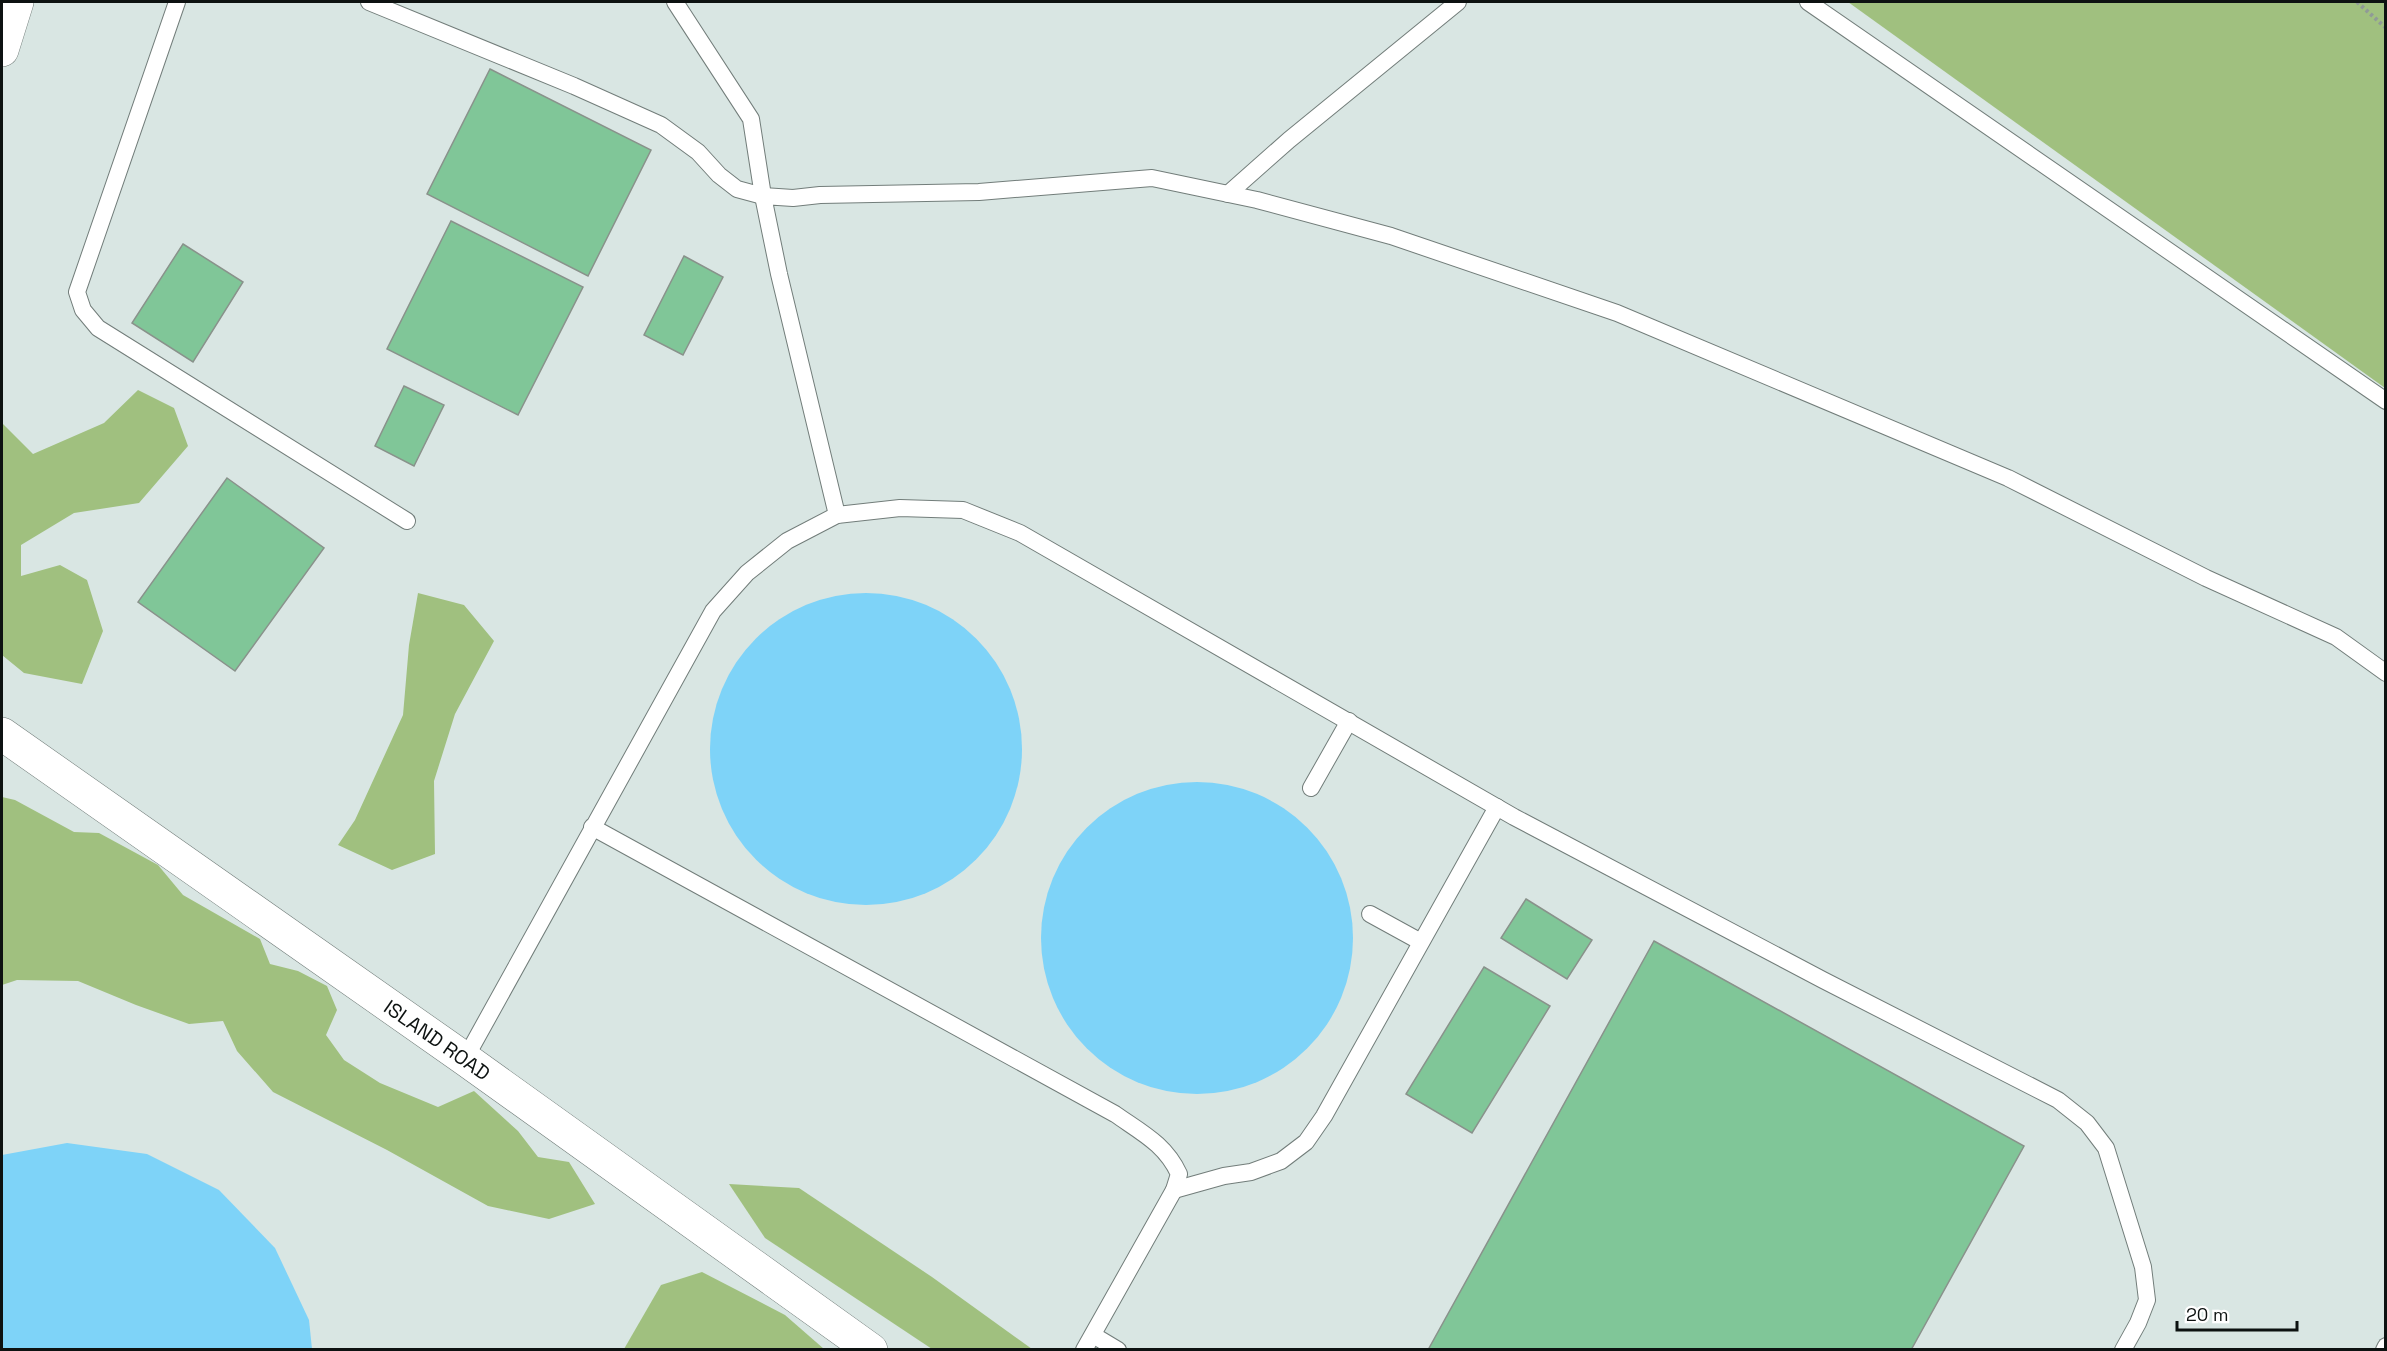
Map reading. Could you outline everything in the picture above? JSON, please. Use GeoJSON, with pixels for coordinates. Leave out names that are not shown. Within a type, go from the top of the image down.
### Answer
{"type":"FeatureCollection","features":[{"type":"Feature","properties":{"kind":"street"},"geometry":{"type":"LineString","coordinates":[[2,50],[17,2]]}},
{"type":"Feature","properties":{"kind":"street","name":"ISLAND ROAD"},"geometry":{"type":"LineString","coordinates":[[2,734],[465,1059],[871,1350]]}},
{"type":"Feature","properties":{"kind":"lane"},"geometry":{"type":"LineString","coordinates":[[177,2],[77,292],[83,310],[99,328],[407,521]]}},
{"type":"Feature","properties":{"kind":"lane"},"geometry":{"type":"LineString","coordinates":[[369,2],[574,86],[661,125],[698,152],[719,175],[737,189],[763,196],[793,198],[820,195],[980,192],[1152,178],[1228,194],[1391,236],[1617,313],[2008,478],[2206,578],[2336,637],[2385,673]]}},
{"type":"Feature","properties":{"kind":"lane"},"geometry":{"type":"LineString","coordinates":[[675,2],[751,119],[763,196],[779,274],[837,515]]}},
{"type":"Feature","properties":{"kind":"lane"},"geometry":{"type":"LineString","coordinates":[[1228,194],[1289,140],[1458,2]]}},
{"type":"Feature","properties":{"kind":"lane"},"geometry":{"type":"LineString","coordinates":[[1808,2],[2385,401]]}},
{"type":"Feature","properties":{"kind":"lane"},"geometry":{"type":"LineString","coordinates":[[465,1059],[713,611],[747,573],[787,541],[837,515],[900,508],[963,510],[1020,533],[1497,807],[1823,980],[2058,1100],[2087,1123],[2106,1148],[2142,1267],[2147,1300],[2138,1323],[2123,1350]]}},
{"type":"Feature","properties":{"kind":"lane"},"geometry":{"type":"LineString","coordinates":[[1311,788],[1348,721]]}},
{"type":"Feature","properties":{"kind":"lane"},"geometry":{"type":"LineString","coordinates":[[1174,1190],[1224,1176],[1251,1172],[1281,1161],[1306,1142],[1324,1116],[1497,807]]}},
{"type":"Feature","properties":{"kind":"lane"},"geometry":{"type":"LineString","coordinates":[[592,827],[1115,1114],[1163,1148],[1172,1159],[1179,1174],[1174,1190],[1084,1350]]}},
{"type":"Feature","properties":{"kind":"lane"},"geometry":{"type":"LineString","coordinates":[[1370,914],[1421,942]]}},
{"type":"Feature","properties":{"kind":"lane"},"geometry":{"type":"LineString","coordinates":[[1093,1335],[1118,1350]]}},
{"type":"Feature","properties":{"kind":"path"},"geometry":{"type":"LineString","coordinates":[[2357,2],[2385,28]]}},
{"type":"Feature","properties":{"kind":"green space"},"geometry":{"type":"Polygon","coordinates":[[[1848,2],[2385,2],[2385,388],[1848,2]]]}},
{"type":"Feature","properties":{"kind":"green space"},"geometry":{"type":"Polygon","coordinates":[[[138,390],[174,408],[188,446],[139,503],[74,513],[21,545],[21,576],[60,565],[87,580],[103,631],[82,684],[24,673],[2,655],[2,423],[33,454],[104,423],[138,390]]]}},
{"type":"Feature","properties":{"kind":"green space"},"geometry":{"type":"Polygon","coordinates":[[[418,593],[464,605],[494,641],[455,714],[434,781],[435,854],[392,870],[338,845],[355,820],[403,715],[409,645],[418,593]]]}},
{"type":"Feature","properties":{"kind":"green space"},"geometry":{"type":"Polygon","coordinates":[[[2,797],[15,800],[74,832],[99,833],[158,865],[183,895],[260,939],[270,964],[298,971],[327,986],[337,1010],[326,1035],[344,1060],[380,1083],[438,1107],[474,1091],[518,1131],[538,1157],[569,1162],[595,1204],[549,1219],[488,1206],[387,1150],[273,1092],[237,1051],[223,1021],[189,1024],[78,981],[17,980],[2,985],[2,797]]]}},
{"type":"Feature","properties":{"kind":"green space"},"geometry":{"type":"Polygon","coordinates":[[[729,1184],[799,1188],[932,1277],[1032,1349],[932,1349],[765,1238],[729,1184]]]}},
{"type":"Feature","properties":{"kind":"green space"},"geometry":{"type":"Polygon","coordinates":[[[702,1272],[785,1315],[824,1349],[624,1349],[661,1285],[702,1272]]]}},
{"type":"Feature","properties":{"kind":"water"},"geometry":{"type":"Polygon","coordinates":[[[851,593],[881,593],[911,599],[940,611],[977,638],[996,662],[1010,689],[1019,718],[1022,749],[1019,780],[1010,809],[996,836],[977,860],[940,887],[911,899],[881,905],[851,905],[821,899],[792,887],[767,870],[745,848],[728,823],[716,794],[710,764],[710,734],[716,704],[728,675],[745,650],[767,628],[792,611],[821,599],[851,593]]]}},
{"type":"Feature","properties":{"kind":"water"},"geometry":{"type":"Polygon","coordinates":[[[1182,782],[1212,782],[1242,788],[1271,800],[1308,827],[1327,851],[1341,878],[1350,907],[1353,938],[1350,969],[1341,998],[1327,1025],[1308,1049],[1271,1076],[1242,1088],[1212,1094],[1182,1094],[1152,1088],[1123,1076],[1098,1059],[1076,1037],[1059,1012],[1047,983],[1041,953],[1041,923],[1047,893],[1059,864],[1076,839],[1098,817],[1123,800],[1152,788],[1182,782]]]}},
{"type":"Feature","properties":{"kind":"water"},"geometry":{"type":"Polygon","coordinates":[[[67,1143],[147,1154],[219,1190],[275,1248],[309,1320],[312,1349],[2,1349],[2,1155],[67,1143]]]}},
{"type":"Feature","properties":{"kind":"building"},"geometry":{"type":"Polygon","coordinates":[[[490,69],[651,150],[588,276],[427,194],[490,69]]]}},
{"type":"Feature","properties":{"kind":"building"},"geometry":{"type":"Polygon","coordinates":[[[451,221],[583,287],[518,415],[387,349],[451,221]]]}},
{"type":"Feature","properties":{"kind":"building"},"geometry":{"type":"Polygon","coordinates":[[[183,244],[243,282],[193,362],[132,323],[183,244]]]}},
{"type":"Feature","properties":{"kind":"building"},"geometry":{"type":"Polygon","coordinates":[[[684,256],[723,277],[683,355],[644,335],[684,256]]]}},
{"type":"Feature","properties":{"kind":"building"},"geometry":{"type":"Polygon","coordinates":[[[404,386],[444,405],[414,466],[375,446],[404,386]]]}},
{"type":"Feature","properties":{"kind":"building"},"geometry":{"type":"Polygon","coordinates":[[[227,478],[324,548],[235,671],[138,602],[227,478]]]}},
{"type":"Feature","properties":{"kind":"building"},"geometry":{"type":"Polygon","coordinates":[[[1526,899],[1592,940],[1567,979],[1501,938],[1526,899]]]}},
{"type":"Feature","properties":{"kind":"building"},"geometry":{"type":"Polygon","coordinates":[[[1654,941],[2024,1146],[1911,1350],[1428,1350],[1654,941]]]}},
{"type":"Feature","properties":{"kind":"building"},"geometry":{"type":"Polygon","coordinates":[[[1484,967],[1550,1006],[1472,1133],[1406,1094],[1484,967]]]}}]}
